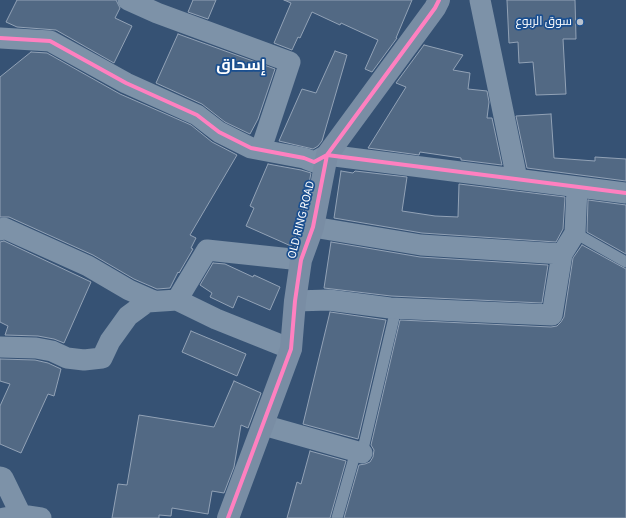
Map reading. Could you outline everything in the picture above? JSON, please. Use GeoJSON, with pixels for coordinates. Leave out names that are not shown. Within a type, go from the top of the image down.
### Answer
{"type":"FeatureCollection","features":[{"type":"Feature","properties":{"kind":"street"},"geometry":{"type":"LineString","coordinates":[[128,0],[157,13],[290,62],[261,150]]}},
{"type":"Feature","properties":{"kind":"street","name":"OLD RING ROAD"},"geometry":{"type":"LineString","coordinates":[[228,518],[291,349],[295,301],[302,260],[313,227],[327,155],[435,8],[439,0]]}},
{"type":"Feature","properties":{"kind":"street"},"geometry":{"type":"LineString","coordinates":[[480,0],[517,179]]}},
{"type":"Feature","properties":{"kind":"street"},"geometry":{"type":"LineString","coordinates":[[0,38],[50,41],[126,83],[197,115],[219,132],[251,148],[304,158],[314,162],[327,155],[576,188],[626,193]]}},
{"type":"Feature","properties":{"kind":"street"},"geometry":{"type":"LineString","coordinates":[[295,301],[329,300],[396,309],[552,315],[562,254],[575,233],[576,188]]}},
{"type":"Feature","properties":{"kind":"street"},"geometry":{"type":"LineString","coordinates":[[313,227],[421,245],[562,254]]}},
{"type":"Feature","properties":{"kind":"street"},"geometry":{"type":"LineString","coordinates":[[0,230],[4,228],[88,266],[129,290],[154,302]]}},
{"type":"Feature","properties":{"kind":"street"},"geometry":{"type":"LineString","coordinates":[[177,300],[207,250],[302,260]]}},
{"type":"Feature","properties":{"kind":"street"},"geometry":{"type":"LineString","coordinates":[[0,347],[36,348],[52,351],[67,358],[84,360],[102,358],[110,341],[128,316],[147,302],[177,300],[291,349]]}},
{"type":"Feature","properties":{"kind":"street"},"geometry":{"type":"LineString","coordinates":[[263,425],[359,452]]}},
{"type":"Feature","properties":{"kind":"street"},"geometry":{"type":"LineString","coordinates":[[0,477],[3,478],[22,517]]}},
{"type":"Feature","properties":{"kind":"lane"},"geometry":{"type":"LineString","coordinates":[[575,233],[626,262]]}},
{"type":"Feature","properties":{"kind":"lane"},"geometry":{"type":"LineString","coordinates":[[337,518],[359,452],[396,309]]}},
{"type":"Feature","properties":{"kind":"building"},"geometry":{"type":"Polygon","coordinates":[[[17,0],[116,0],[120,8],[115,18],[132,26],[114,63],[56,30],[17,27],[6,22],[17,0]]]}},
{"type":"Feature","properties":{"kind":"building"},"geometry":{"type":"Polygon","coordinates":[[[193,0],[216,0],[208,19],[188,12],[193,0]]]}},
{"type":"Feature","properties":{"kind":"building"},"geometry":{"type":"Polygon","coordinates":[[[284,0],[412,0],[397,38],[372,72],[365,69],[378,40],[312,12],[300,38],[298,37],[292,50],[274,43],[291,3],[284,0]]]}},
{"type":"Feature","properties":{"kind":"building"},"geometry":{"type":"Polygon","coordinates":[[[507,0],[575,0],[576,39],[563,39],[566,94],[536,95],[533,62],[519,63],[518,42],[509,43],[507,0]]]}},
{"type":"Feature","properties":{"kind":"building"},"geometry":{"type":"Polygon","coordinates":[[[178,34],[275,69],[258,119],[250,134],[225,122],[202,104],[156,83],[178,34]]]}},
{"type":"Feature","properties":{"kind":"building"},"geometry":{"type":"Polygon","coordinates":[[[424,45],[463,55],[453,70],[470,73],[468,89],[487,91],[489,102],[487,118],[492,118],[502,165],[461,160],[461,158],[420,152],[419,155],[368,148],[406,87],[396,83],[424,45]]]}},
{"type":"Feature","properties":{"kind":"building"},"geometry":{"type":"Polygon","coordinates":[[[335,51],[347,55],[322,141],[313,149],[279,141],[302,89],[316,93],[335,51]]]}},
{"type":"Feature","properties":{"kind":"building"},"geometry":{"type":"Polygon","coordinates":[[[31,52],[47,53],[120,94],[191,125],[212,142],[237,155],[190,235],[196,238],[191,248],[193,249],[179,273],[178,272],[170,288],[157,289],[134,279],[93,255],[9,217],[0,217],[0,77],[31,52]]]}},
{"type":"Feature","properties":{"kind":"building"},"geometry":{"type":"Polygon","coordinates":[[[551,114],[554,158],[595,161],[595,157],[626,159],[626,181],[527,168],[516,116],[551,114]]]}},
{"type":"Feature","properties":{"kind":"building"},"geometry":{"type":"Polygon","coordinates":[[[268,164],[311,173],[301,224],[291,246],[246,226],[254,208],[250,206],[268,164]]]}},
{"type":"Feature","properties":{"kind":"building"},"geometry":{"type":"Polygon","coordinates":[[[341,171],[353,173],[355,171],[407,177],[402,211],[435,216],[458,217],[459,184],[565,197],[563,229],[556,242],[422,233],[334,218],[341,171]]]}},
{"type":"Feature","properties":{"kind":"building"},"geometry":{"type":"Polygon","coordinates":[[[588,200],[626,205],[626,254],[587,232],[588,200]]]}},
{"type":"Feature","properties":{"kind":"building"},"geometry":{"type":"Polygon","coordinates":[[[4,241],[91,282],[64,343],[54,339],[38,336],[5,335],[8,326],[0,322],[0,242],[4,241]]]}},
{"type":"Feature","properties":{"kind":"building"},"geometry":{"type":"Polygon","coordinates":[[[331,242],[420,257],[548,265],[542,303],[391,296],[324,288],[331,242]]]}},
{"type":"Feature","properties":{"kind":"building"},"geometry":{"type":"Polygon","coordinates":[[[582,245],[626,269],[626,518],[344,518],[359,465],[370,462],[373,457],[374,450],[371,445],[400,320],[551,327],[557,326],[564,317],[573,258],[582,245]]]}},
{"type":"Feature","properties":{"kind":"building"},"geometry":{"type":"Polygon","coordinates":[[[213,263],[225,264],[280,287],[270,310],[238,296],[233,308],[210,297],[212,293],[200,285],[213,263]]]}},
{"type":"Feature","properties":{"kind":"building"},"geometry":{"type":"Polygon","coordinates":[[[330,312],[386,320],[358,439],[303,424],[330,312]]]}},
{"type":"Feature","properties":{"kind":"building"},"geometry":{"type":"Polygon","coordinates":[[[191,331],[246,354],[237,376],[182,352],[191,331]]]}},
{"type":"Feature","properties":{"kind":"building"},"geometry":{"type":"Polygon","coordinates":[[[0,359],[35,360],[48,363],[61,369],[54,396],[48,394],[21,453],[0,444],[0,406],[10,384],[0,381],[0,359]]]}},
{"type":"Feature","properties":{"kind":"building"},"geometry":{"type":"Polygon","coordinates":[[[234,381],[261,393],[248,428],[241,425],[234,467],[224,493],[212,491],[208,514],[172,508],[171,516],[159,515],[159,518],[112,518],[118,484],[127,485],[139,415],[214,427],[234,381]]]}},
{"type":"Feature","properties":{"kind":"building"},"geometry":{"type":"Polygon","coordinates":[[[310,451],[346,461],[330,518],[287,518],[297,482],[301,484],[310,451]]]}},
{"type":"Feature","properties":{"kind":"cycle path"},"geometry":{"type":"LineString","coordinates":[[228,518],[291,349],[295,301],[301,260],[313,227],[327,155],[435,8],[439,0]]}},
{"type":"Feature","properties":{"kind":"cycle path"},"geometry":{"type":"LineString","coordinates":[[0,38],[50,41],[126,83],[197,115],[219,132],[251,148],[304,158],[314,162],[327,155],[626,193]]}},
{"type":"Feature","properties":{"kind":"place","name":"سوق الربوع"},"geometry":{"type":"Point","coordinates":[580,22]}},
{"type":"Feature","properties":{"kind":"district","name":"إسحاق"},"geometry":{"type":"Point","coordinates":[241,66]}}]}
